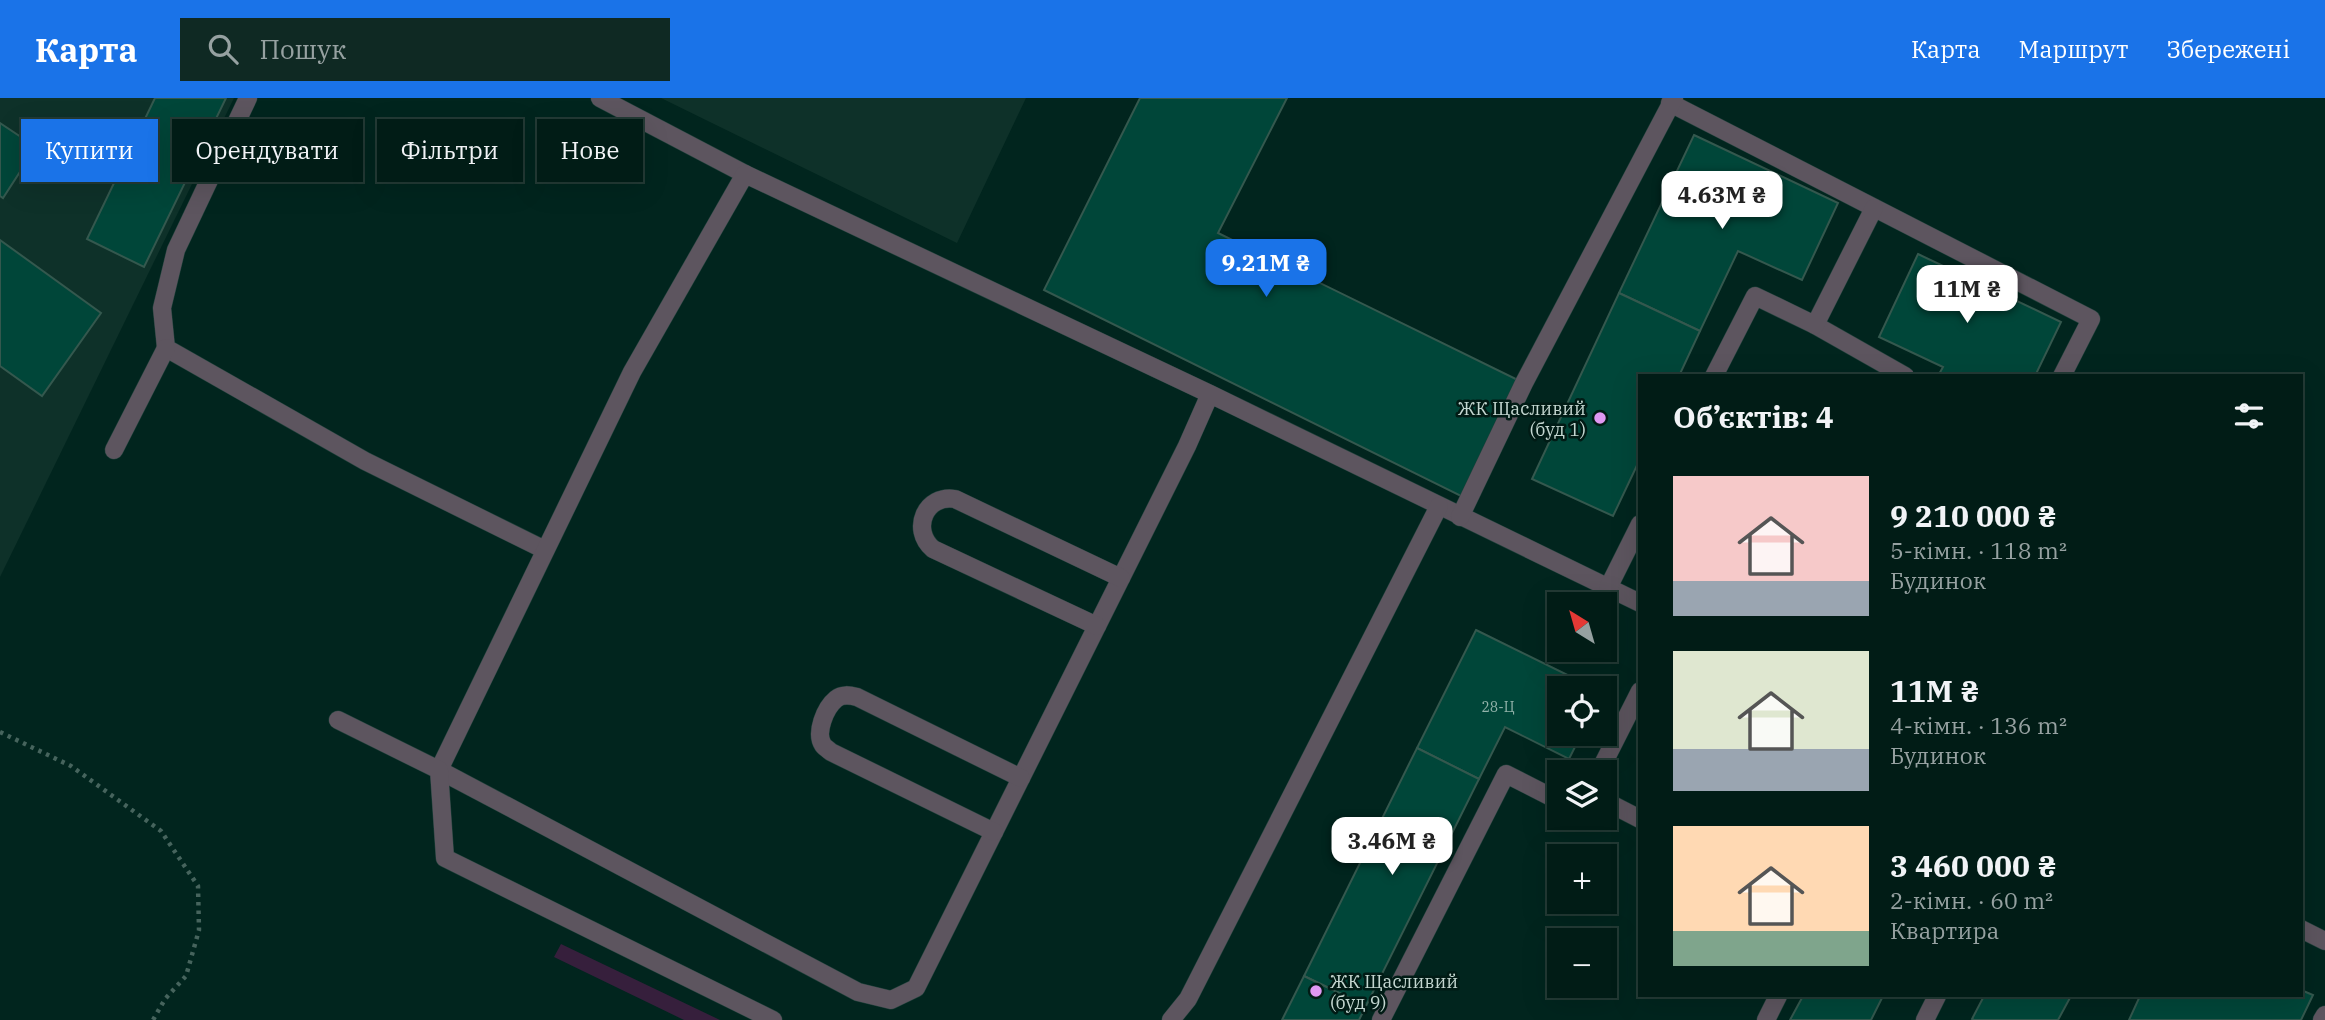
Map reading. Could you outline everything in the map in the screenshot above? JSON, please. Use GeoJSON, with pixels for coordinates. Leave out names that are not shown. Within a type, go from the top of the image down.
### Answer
{"type":"FeatureCollection","features":[{"type":"Feature","properties":{"kind":"street"},"geometry":{"type":"LineString","coordinates":[[114,450],[166,348],[162,308],[176,250],[248,98]]}},
{"type":"Feature","properties":{"kind":"street"},"geometry":{"type":"LineString","coordinates":[[600,98],[745,174],[1210,394],[1638,602]]}},
{"type":"Feature","properties":{"kind":"street"},"geometry":{"type":"LineString","coordinates":[[1460,517],[1524,383],[1672,100],[1874,208],[2091,319],[2063,374]]}},
{"type":"Feature","properties":{"kind":"street"},"geometry":{"type":"LineString","coordinates":[[745,174],[632,372],[439,770],[445,858],[773,1020]]}},
{"type":"Feature","properties":{"kind":"street"},"geometry":{"type":"LineString","coordinates":[[1815,325],[1874,208]]}},
{"type":"Feature","properties":{"kind":"street"},"geometry":{"type":"LineString","coordinates":[[1715,374],[1755,296],[1815,325],[1901,374]]}},
{"type":"Feature","properties":{"kind":"street"},"geometry":{"type":"LineString","coordinates":[[166,348],[365,461],[545,550]]}},
{"type":"Feature","properties":{"kind":"street"},"geometry":{"type":"LineString","coordinates":[[338,720],[439,770],[858,992],[891,1000],[916,988],[1187,446],[1210,394]]}},
{"type":"Feature","properties":{"kind":"street"},"geometry":{"type":"LineString","coordinates":[[1097,626],[933,548],[925,542],[921,532],[928,509],[935,501],[955,499],[1121,578]]}},
{"type":"Feature","properties":{"kind":"street"},"geometry":{"type":"LineString","coordinates":[[1171,1020],[1188,999],[1439,506]]}},
{"type":"Feature","properties":{"kind":"street"},"geometry":{"type":"LineString","coordinates":[[1608,588],[1638,528]]}},
{"type":"Feature","properties":{"kind":"street"},"geometry":{"type":"LineString","coordinates":[[994,832],[823,746],[819,736],[830,706],[836,698],[847,695],[857,697],[1021,778]]}},
{"type":"Feature","properties":{"kind":"street"},"geometry":{"type":"LineString","coordinates":[[1605,760],[1638,695]]}},
{"type":"Feature","properties":{"kind":"street"},"geometry":{"type":"LineString","coordinates":[[1381,1020],[1506,774],[1547,795]]}},
{"type":"Feature","properties":{"kind":"street"},"geometry":{"type":"LineString","coordinates":[[1617,807],[1638,818]]}},
{"type":"Feature","properties":{"kind":"street"},"geometry":{"type":"LineString","coordinates":[[2303,930],[2325,941]]}},
{"type":"Feature","properties":{"kind":"street"},"geometry":{"type":"LineString","coordinates":[[1766,1020],[1778,997]]}},
{"type":"Feature","properties":{"kind":"street"},"geometry":{"type":"LineString","coordinates":[[1925,1020],[1936,997]]}},
{"type":"Feature","properties":{"kind":"street"},"geometry":{"type":"LineString","coordinates":[[2322,1020],[2325,1015]]}},
{"type":"Feature","properties":{"kind":"path"},"geometry":{"type":"LineString","coordinates":[[0,732],[71,766],[161,831],[198,886],[199,930],[186,976],[165,999],[153,1020]]}},
{"type":"Feature","properties":{"kind":"shaded area"},"geometry":{"type":"Polygon","coordinates":[[[0,98],[234,98],[224,119],[172,119],[172,182],[193,182],[0,577],[0,98]]]}},
{"type":"Feature","properties":{"kind":"shaded area"},"geometry":{"type":"Polygon","coordinates":[[[661,98],[1026,98],[957,243],[661,98]]]}},
{"type":"Feature","properties":{"kind":"shaded area"},"geometry":{"type":"Polygon","coordinates":[[[561,944],[720,1020],[684,1020],[554,957],[561,944]]]}},
{"type":"Feature","properties":{"kind":"building"},"geometry":{"type":"Polygon","coordinates":[[[155,98],[226,98],[216,119],[172,119],[172,182],[185,182],[144,267],[87,239],[114,182],[158,182],[158,119],[145,119],[155,98]]]}},
{"type":"Feature","properties":{"kind":"building"},"geometry":{"type":"Polygon","coordinates":[[[1140,98],[1287,98],[1218,233],[1524,383],[1467,499],[1044,290],[1140,98]]]}},
{"type":"Feature","properties":{"kind":"building"},"geometry":{"type":"Polygon","coordinates":[[[0,123],[21,137],[21,170],[3,198],[0,196],[0,123]]]}},
{"type":"Feature","properties":{"kind":"building"},"geometry":{"type":"Polygon","coordinates":[[[1694,135],[1838,203],[1802,280],[1738,251],[1700,331],[1619,293],[1694,135]]]}},
{"type":"Feature","properties":{"kind":"building"},"geometry":{"type":"Polygon","coordinates":[[[0,240],[101,313],[42,396],[0,366],[0,240]]]}},
{"type":"Feature","properties":{"kind":"building"},"geometry":{"type":"Polygon","coordinates":[[[1918,254],[2061,322],[2036,374],[1939,374],[1943,367],[1879,337],[1918,254]]]}},
{"type":"Feature","properties":{"kind":"building","name":"ЖК Щасливий (буд 1)"},"geometry":{"type":"Polygon","coordinates":[[[1619,293],[1700,331],[1680,374],[1638,374],[1638,463],[1613,516],[1532,479],[1619,293]]]}},
{"type":"Feature","properties":{"kind":"building"},"geometry":{"type":"Polygon","coordinates":[[[1476,630],[1570,676],[1547,676],[1547,746],[1576,746],[1569,759],[1505,727],[1479,779],[1417,748],[1476,630]]]}},
{"type":"Feature","properties":{"kind":"building"},"geometry":{"type":"Polygon","coordinates":[[[1417,748],[1479,779],[1366,1006],[1304,976],[1417,748]]]}},
{"type":"Feature","properties":{"kind":"building","name":"ЖК Щасливий (буд 9)"},"geometry":{"type":"Polygon","coordinates":[[[1304,976],[1366,1006],[1359,1020],[1282,1020],[1304,976]]]}},
{"type":"Feature","properties":{"kind":"building"},"geometry":{"type":"Polygon","coordinates":[[[2303,991],[2313,995],[2301,1020],[2129,1020],[2140,997],[2303,997],[2303,991]]]}},
{"type":"Feature","properties":{"kind":"building"},"geometry":{"type":"Polygon","coordinates":[[[1802,997],[1882,997],[1871,1020],[1790,1020],[1802,997]]]}},
{"type":"Feature","properties":{"kind":"building"},"geometry":{"type":"Polygon","coordinates":[[[1983,997],[2070,997],[2058,1020],[1972,1019],[1983,997]]]}},
{"type":"Feature","properties":{"kind":"place","name":"ЖК Щасливий (буд 1)"},"geometry":{"type":"Point","coordinates":[1600,418]}},
{"type":"Feature","properties":{"kind":"place","name":"ЖК Щасливий (буд 9)"},"geometry":{"type":"Point","coordinates":[1316,991]}}]}
